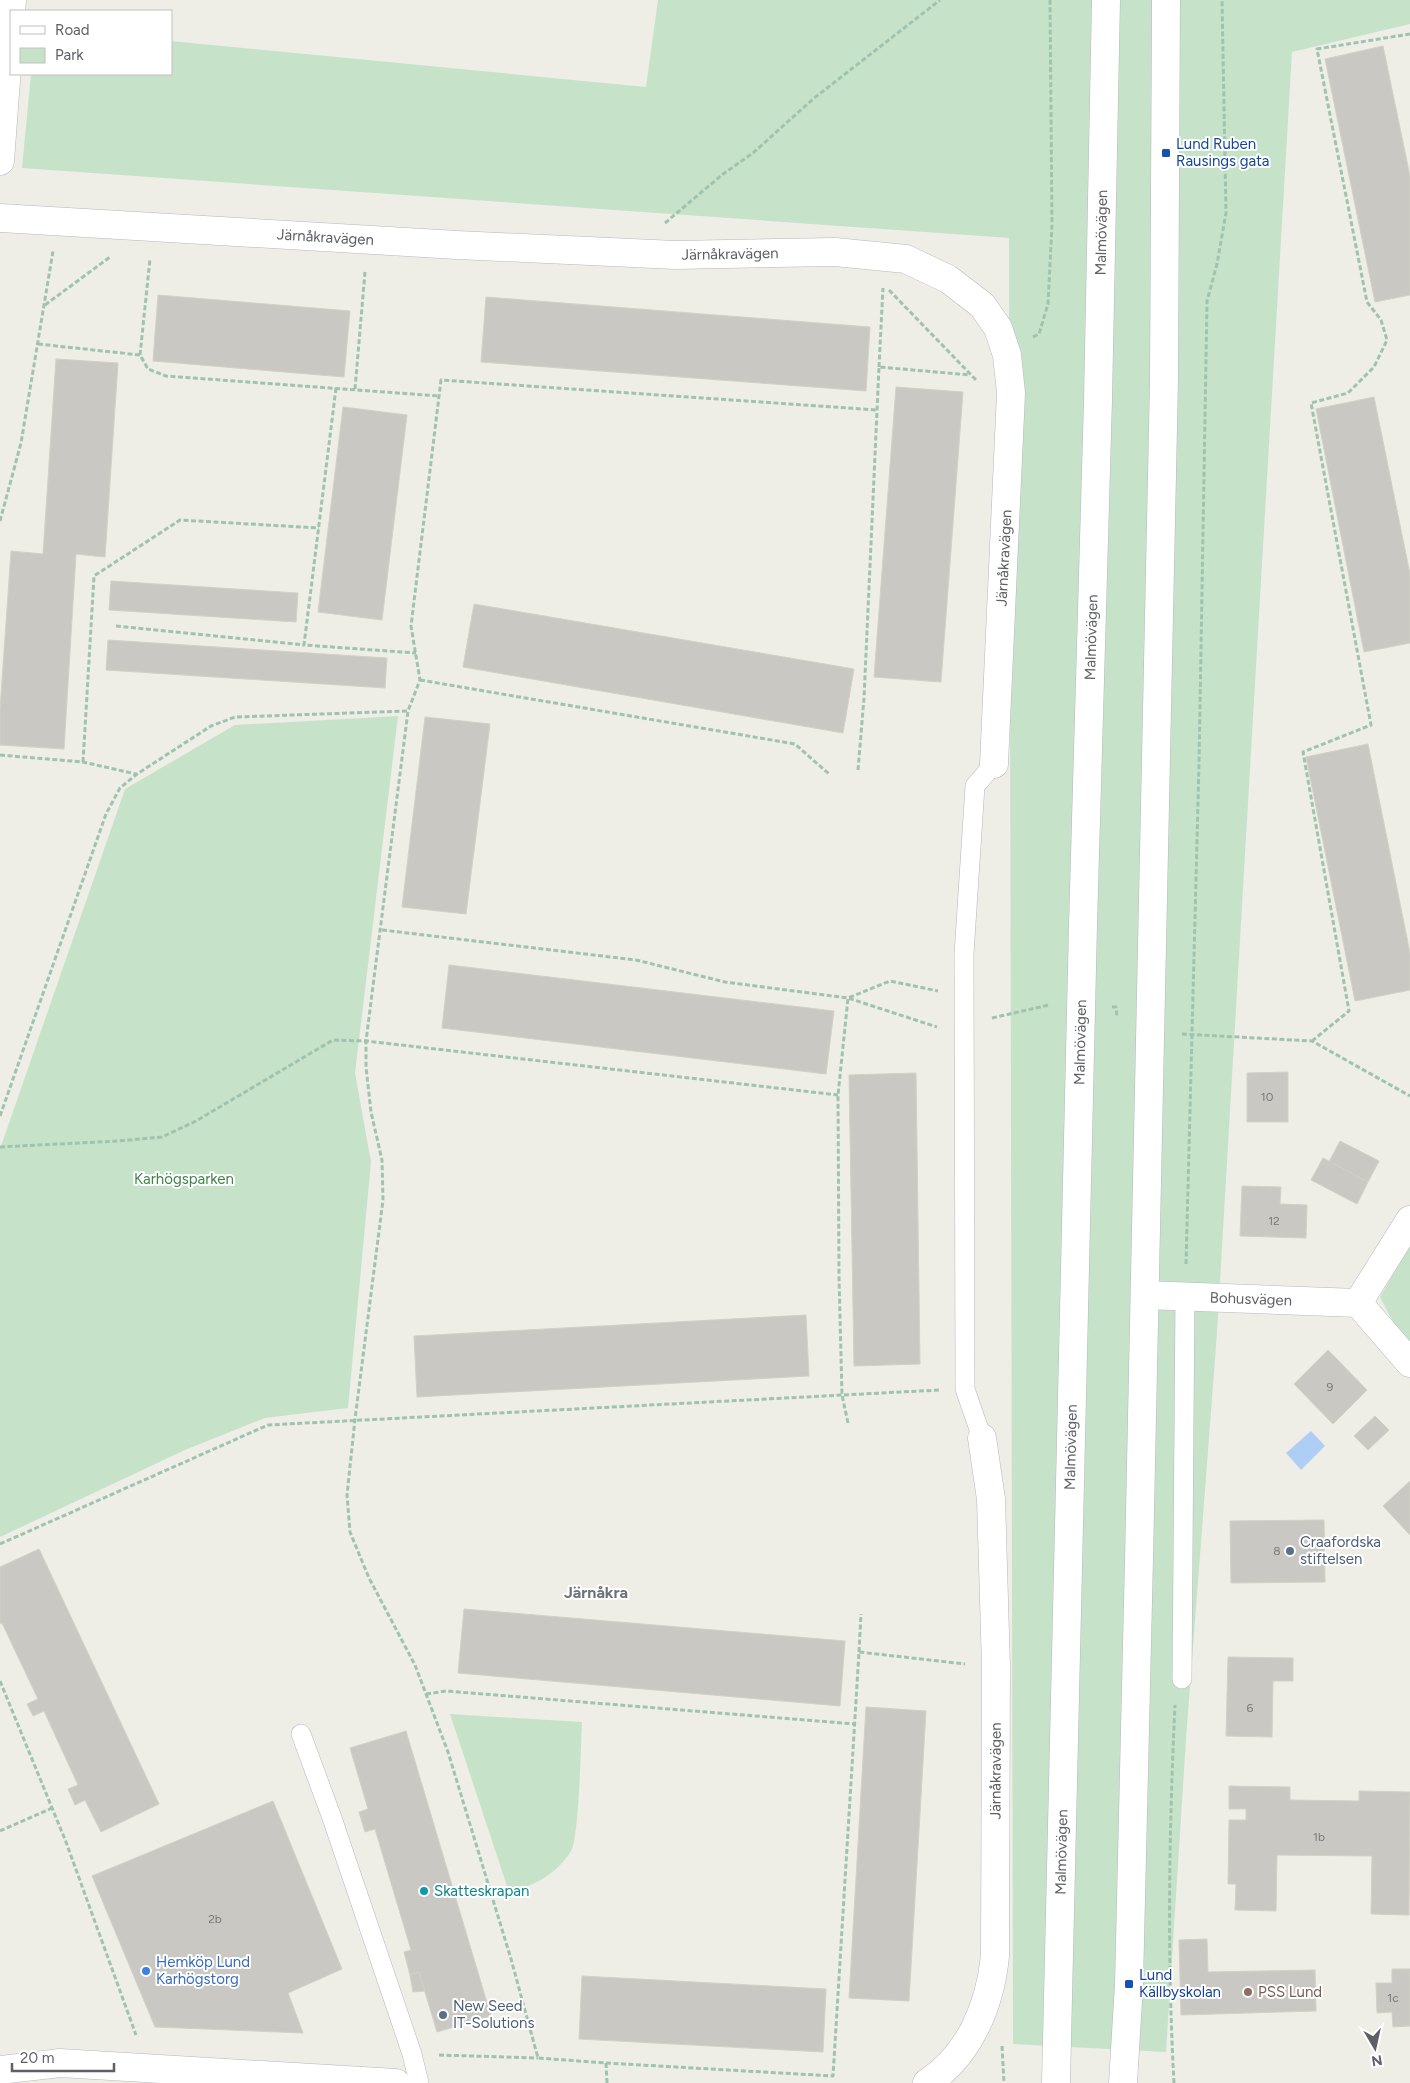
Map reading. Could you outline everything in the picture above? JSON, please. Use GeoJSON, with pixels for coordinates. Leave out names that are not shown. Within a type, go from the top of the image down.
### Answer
{"type":"FeatureCollection","features":[{"type":"Feature","properties":{"kind":"main road","name":"Malmövägen"},"geometry":{"type":"LineString","coordinates":[[1056,2083],[1098,400],[1106,0]]}},
{"type":"Feature","properties":{"kind":"main road"},"geometry":{"type":"LineString","coordinates":[[1123,2083],[1129,1984],[1164,380],[1166,0]]}},
{"type":"Feature","properties":{"kind":"main road"},"geometry":{"type":"LineString","coordinates":[[0,161],[10,27]]}},
{"type":"Feature","properties":{"kind":"main road","name":"Järnåkravägen"},"geometry":{"type":"LineString","coordinates":[[0,218],[457,245],[675,255],[835,252],[906,259],[948,279],[982,305],[998,328],[1007,355],[1011,393],[994,764]]}},
{"type":"Feature","properties":{"kind":"main road"},"geometry":{"type":"LineString","coordinates":[[1410,1220],[1358,1302],[1410,1363]]}},
{"type":"Feature","properties":{"kind":"main road","name":"Bohusvägen"},"geometry":{"type":"LineString","coordinates":[[1145,1295],[1358,1302]]}},
{"type":"Feature","properties":{"kind":"main road","name":"Järnåkravägen"},"geometry":{"type":"LineString","coordinates":[[927,2083],[937,2076],[959,2053],[978,2025],[992,1985],[995,1946],[996,1667],[991,1499],[982,1438]]}},
{"type":"Feature","properties":{"kind":"main road"},"geometry":{"type":"LineString","coordinates":[[0,2070],[396,2083]]}},
{"type":"Feature","properties":{"kind":"lane"},"geometry":{"type":"LineString","coordinates":[[982,1438],[965,1389],[964,954],[975,786],[994,764]]}},
{"type":"Feature","properties":{"kind":"lane"},"geometry":{"type":"LineString","coordinates":[[1182,1679],[1185,1296]]}},
{"type":"Feature","properties":{"kind":"lane"},"geometry":{"type":"LineString","coordinates":[[301,1734],[336,1827],[412,2054],[419,2083]]}},
{"type":"Feature","properties":{"kind":"path"},"geometry":{"type":"LineString","coordinates":[[634,252],[673,214],[753,153],[813,99],[940,0]]}},
{"type":"Feature","properties":{"kind":"path"},"geometry":{"type":"LineString","coordinates":[[1007,355],[1039,334],[1048,304],[1052,225],[1050,0]]}},
{"type":"Feature","properties":{"kind":"path"},"geometry":{"type":"LineString","coordinates":[[1185,1296],[1199,754],[1207,300],[1217,264],[1226,213],[1222,1],[1227,0]]}},
{"type":"Feature","properties":{"kind":"path"},"geometry":{"type":"LineString","coordinates":[[1312,1041],[1349,1011],[1303,752],[1371,725],[1311,403],[1348,393],[1374,367],[1387,340],[1381,320],[1367,302],[1318,49],[1410,34]]}},
{"type":"Feature","properties":{"kind":"path"},"geometry":{"type":"LineString","coordinates":[[0,521],[22,443],[58,221]]}},
{"type":"Feature","properties":{"kind":"path"},"geometry":{"type":"LineString","coordinates":[[44,306],[115,254],[106,253]]}},
{"type":"Feature","properties":{"kind":"path"},"geometry":{"type":"LineString","coordinates":[[141,256],[150,256],[140,355],[148,369],[166,376],[439,396]]}},
{"type":"Feature","properties":{"kind":"path"},"geometry":{"type":"LineString","coordinates":[[356,270],[375,272]]}},
{"type":"Feature","properties":{"kind":"path"},"geometry":{"type":"LineString","coordinates":[[355,389],[366,271]]}},
{"type":"Feature","properties":{"kind":"path"},"geometry":{"type":"LineString","coordinates":[[858,770],[864,698],[883,285],[982,385]]}},
{"type":"Feature","properties":{"kind":"path"},"geometry":{"type":"LineString","coordinates":[[38,344],[140,355]]}},
{"type":"Feature","properties":{"kind":"path"},"geometry":{"type":"LineString","coordinates":[[880,367],[971,376]]}},
{"type":"Feature","properties":{"kind":"path"},"geometry":{"type":"LineString","coordinates":[[861,1614],[833,2076],[538,2058],[511,1959],[448,1752],[415,1665],[369,1578],[350,1532],[347,1494],[354,1419],[383,1200],[382,1160],[371,1112],[366,1067],[366,1041],[382,930],[408,711],[420,680],[411,626],[441,380],[876,410]]}},
{"type":"Feature","properties":{"kind":"path"},"geometry":{"type":"LineString","coordinates":[[304,645],[336,388]]}},
{"type":"Feature","properties":{"kind":"path"},"geometry":{"type":"LineString","coordinates":[[83,762],[94,576],[180,520],[319,528]]}},
{"type":"Feature","properties":{"kind":"path"},"geometry":{"type":"LineString","coordinates":[[116,626],[304,645],[416,653]]}},
{"type":"Feature","properties":{"kind":"path"},"geometry":{"type":"LineString","coordinates":[[420,680],[795,744],[830,774]]}},
{"type":"Feature","properties":{"kind":"path"},"geometry":{"type":"LineString","coordinates":[[0,1116],[106,814],[120,788],[137,774],[211,726],[234,717],[408,711]]}},
{"type":"Feature","properties":{"kind":"path"},"geometry":{"type":"LineString","coordinates":[[0,755],[83,762],[137,774]]}},
{"type":"Feature","properties":{"kind":"path"},"geometry":{"type":"LineString","coordinates":[[382,930],[636,960],[724,982],[848,998],[964,1035]]}},
{"type":"Feature","properties":{"kind":"path"},"geometry":{"type":"LineString","coordinates":[[848,998],[890,981],[964,996]]}},
{"type":"Feature","properties":{"kind":"path"},"geometry":{"type":"LineString","coordinates":[[848,998],[838,1095],[838,1277],[842,1395],[848,1423]]}},
{"type":"Feature","properties":{"kind":"path"},"geometry":{"type":"LineString","coordinates":[[1192,1035],[1312,1041],[1410,1096]]}},
{"type":"Feature","properties":{"kind":"path"},"geometry":{"type":"LineString","coordinates":[[0,1147],[162,1137],[196,1121],[333,1040],[366,1041],[838,1095]]}},
{"type":"Feature","properties":{"kind":"path"},"geometry":{"type":"LineString","coordinates":[[0,1544],[268,1425],[354,1419],[965,1389]]}},
{"type":"Feature","properties":{"kind":"path"},"geometry":{"type":"LineString","coordinates":[[859,1652],[996,1667]]}},
{"type":"Feature","properties":{"kind":"path"},"geometry":{"type":"LineString","coordinates":[[0,1681],[52,1808],[137,2038]]}},
{"type":"Feature","properties":{"kind":"path"},"geometry":{"type":"LineString","coordinates":[[426,1694],[446,1691],[855,1724]]}},
{"type":"Feature","properties":{"kind":"path"},"geometry":{"type":"LineString","coordinates":[[0,1831],[52,1808]]}},
{"type":"Feature","properties":{"kind":"path"},"geometry":{"type":"LineString","coordinates":[[606,2063],[607,2083]]}},
{"type":"Feature","properties":{"kind":"green space"},"geometry":{"type":"Polygon","coordinates":[[[658,0],[1410,0],[1410,24],[1292,52],[1217,1333],[1186,1739],[1166,2052],[1013,2044],[1009,238],[22,168],[31,75],[172,75],[172,41],[646,87],[658,0]]]}},
{"type":"Feature","properties":{"kind":"green space","name":"Karhögsparken"},"geometry":{"type":"Polygon","coordinates":[[[398,716],[355,1073],[371,1162],[348,1408],[265,1418],[185,1450],[0,1537],[0,1149],[125,789],[235,725],[398,716]]]}},
{"type":"Feature","properties":{"kind":"green space"},"geometry":{"type":"Polygon","coordinates":[[[1410,1245],[1410,1341],[1393,1322],[1380,1297],[1410,1245]]]}},
{"type":"Feature","properties":{"kind":"green space"},"geometry":{"type":"Polygon","coordinates":[[[450,1714],[582,1722],[578,1810],[574,1843],[571,1851],[559,1866],[544,1878],[509,1892],[450,1714]]]}},
{"type":"Feature","properties":{"kind":"water"},"geometry":{"type":"Polygon","coordinates":[[[1311,1431],[1325,1446],[1301,1470],[1286,1453],[1311,1431]]]}},
{"type":"Feature","properties":{"kind":"building"},"geometry":{"type":"Polygon","coordinates":[[[1383,46],[1410,176],[1410,295],[1375,302],[1325,59],[1383,46]]]}},
{"type":"Feature","properties":{"kind":"building"},"geometry":{"type":"Polygon","coordinates":[[[158,295],[350,311],[344,377],[153,361],[158,295]]]}},
{"type":"Feature","properties":{"kind":"building"},"geometry":{"type":"Polygon","coordinates":[[[486,297],[870,327],[866,391],[481,362],[486,297]]]}},
{"type":"Feature","properties":{"kind":"building"},"geometry":{"type":"Polygon","coordinates":[[[56,359],[118,363],[105,557],[76,554],[64,749],[0,745],[0,709],[11,551],[43,554],[56,359]]]}},
{"type":"Feature","properties":{"kind":"building"},"geometry":{"type":"Polygon","coordinates":[[[896,387],[963,392],[941,682],[874,677],[896,387]]]}},
{"type":"Feature","properties":{"kind":"building"},"geometry":{"type":"Polygon","coordinates":[[[1374,397],[1410,574],[1410,643],[1364,652],[1316,409],[1374,397]]]}},
{"type":"Feature","properties":{"kind":"building"},"geometry":{"type":"Polygon","coordinates":[[[343,407],[407,415],[382,620],[318,612],[343,407]]]}},
{"type":"Feature","properties":{"kind":"building"},"geometry":{"type":"Polygon","coordinates":[[[111,581],[298,593],[296,622],[109,610],[111,581]]]}},
{"type":"Feature","properties":{"kind":"building"},"geometry":{"type":"Polygon","coordinates":[[[474,604],[854,669],[843,733],[463,667],[474,604]]]}},
{"type":"Feature","properties":{"kind":"building"},"geometry":{"type":"Polygon","coordinates":[[[108,640],[387,658],[385,688],[106,670],[108,640]]]}},
{"type":"Feature","properties":{"kind":"building"},"geometry":{"type":"Polygon","coordinates":[[[425,717],[490,724],[466,914],[402,907],[425,717]]]}},
{"type":"Feature","properties":{"kind":"building"},"geometry":{"type":"Polygon","coordinates":[[[1368,744],[1410,953],[1410,990],[1355,1001],[1306,757],[1368,744]]]}},
{"type":"Feature","properties":{"kind":"building"},"geometry":{"type":"Polygon","coordinates":[[[449,965],[834,1011],[826,1074],[442,1028],[449,965]]]}},
{"type":"Feature","properties":{"kind":"building"},"geometry":{"type":"Polygon","coordinates":[[[1288,1072],[1288,1122],[1247,1122],[1247,1073],[1288,1072]]]}},
{"type":"Feature","properties":{"kind":"building"},"geometry":{"type":"Polygon","coordinates":[[[916,1073],[920,1364],[854,1366],[849,1075],[916,1073]]]}},
{"type":"Feature","properties":{"kind":"building"},"geometry":{"type":"Polygon","coordinates":[[[1340,1141],[1379,1161],[1368,1182],[1329,1162],[1340,1141]]]}},
{"type":"Feature","properties":{"kind":"building"},"geometry":{"type":"Polygon","coordinates":[[[1323,1158],[1368,1182],[1357,1204],[1311,1180],[1323,1158]]]}},
{"type":"Feature","properties":{"kind":"building"},"geometry":{"type":"Polygon","coordinates":[[[1242,1186],[1281,1187],[1280,1204],[1307,1205],[1306,1238],[1240,1236],[1242,1186]]]}},
{"type":"Feature","properties":{"kind":"building"},"geometry":{"type":"Polygon","coordinates":[[[806,1315],[809,1376],[417,1397],[414,1336],[806,1315]]]}},
{"type":"Feature","properties":{"kind":"building"},"geometry":{"type":"Polygon","coordinates":[[[1328,1350],[1367,1390],[1333,1424],[1294,1384],[1328,1350]]]}},
{"type":"Feature","properties":{"kind":"building"},"geometry":{"type":"Polygon","coordinates":[[[1375,1416],[1389,1430],[1368,1450],[1354,1436],[1375,1416]]]}},
{"type":"Feature","properties":{"kind":"building"},"geometry":{"type":"Polygon","coordinates":[[[1410,1481],[1410,1535],[1383,1506],[1410,1481]]]}},
{"type":"Feature","properties":{"kind":"building"},"geometry":{"type":"Polygon","coordinates":[[[1324,1520],[1325,1582],[1231,1583],[1230,1521],[1324,1520]]]}},
{"type":"Feature","properties":{"kind":"building"},"geometry":{"type":"Polygon","coordinates":[[[39,1549],[159,1804],[101,1832],[85,1800],[75,1805],[68,1789],[78,1785],[44,1711],[33,1716],[27,1704],[38,1699],[2,1623],[0,1624],[0,1567],[39,1549]]]}},
{"type":"Feature","properties":{"kind":"building"},"geometry":{"type":"Polygon","coordinates":[[[464,1609],[845,1641],[840,1706],[458,1673],[464,1609]]]}},
{"type":"Feature","properties":{"kind":"building"},"geometry":{"type":"Polygon","coordinates":[[[1228,1657],[1293,1658],[1293,1681],[1273,1681],[1272,1737],[1226,1736],[1228,1657]]]}},
{"type":"Feature","properties":{"kind":"building"},"geometry":{"type":"Polygon","coordinates":[[[866,1707],[926,1711],[909,2001],[849,1998],[866,1707]]]}},
{"type":"Feature","properties":{"kind":"building","name":"Skatteskrapan"},"geometry":{"type":"Polygon","coordinates":[[[406,1731],[491,2016],[437,2032],[419,1972],[410,1975],[404,1952],[411,1950],[375,1829],[365,1832],[359,1812],[368,1809],[350,1748],[406,1731]]]}},
{"type":"Feature","properties":{"kind":"building"},"geometry":{"type":"Polygon","coordinates":[[[1229,1786],[1290,1787],[1290,1800],[1359,1801],[1359,1791],[1410,1792],[1409,1915],[1371,1914],[1372,1856],[1277,1855],[1276,1911],[1235,1910],[1236,1884],[1228,1884],[1229,1820],[1246,1820],[1246,1809],[1229,1809],[1229,1786]]]}},
{"type":"Feature","properties":{"kind":"building"},"geometry":{"type":"Polygon","coordinates":[[[273,1801],[342,1969],[288,1993],[303,2033],[155,2027],[92,1876],[273,1801]]]}},
{"type":"Feature","properties":{"kind":"building","name":"PSS Lund"},"geometry":{"type":"Polygon","coordinates":[[[1207,1939],[1208,1972],[1315,1970],[1316,2011],[1181,2015],[1179,1940],[1207,1939]]]}},
{"type":"Feature","properties":{"kind":"building"},"geometry":{"type":"Polygon","coordinates":[[[1392,1969],[1410,1969],[1410,2026],[1393,2027],[1392,2012],[1377,2013],[1376,1983],[1392,1983],[1392,1969]]]}},
{"type":"Feature","properties":{"kind":"building"},"geometry":{"type":"Polygon","coordinates":[[[419,1972],[425,1991],[413,1992],[410,1975],[419,1972]]]}},
{"type":"Feature","properties":{"kind":"building"},"geometry":{"type":"Polygon","coordinates":[[[582,1976],[826,1989],[823,2052],[579,2039],[582,1976]]]}},
{"type":"Feature","properties":{"kind":"place","name":"Lund Ruben Rausings gata"},"geometry":{"type":"Point","coordinates":[1166,153]}},
{"type":"Feature","properties":{"kind":"place","name":"Craafordska stiftelsen"},"geometry":{"type":"Point","coordinates":[1290,1551]}},
{"type":"Feature","properties":{"kind":"place","name":"Skatteskrapan"},"geometry":{"type":"Point","coordinates":[424,1891]}},
{"type":"Feature","properties":{"kind":"place","name":"Hemköp Lund Karhögstorg"},"geometry":{"type":"Point","coordinates":[146,1971]}},
{"type":"Feature","properties":{"kind":"place","name":"Lund Källbyskolan"},"geometry":{"type":"Point","coordinates":[1129,1984]}},
{"type":"Feature","properties":{"kind":"place","name":"PSS Lund"},"geometry":{"type":"Point","coordinates":[1248,1992]}},
{"type":"Feature","properties":{"kind":"place","name":"New Seed IT-Solutions"},"geometry":{"type":"Point","coordinates":[443,2015]}},
{"type":"Feature","properties":{"kind":"district","name":"Järnåkra"},"geometry":{"type":"Point","coordinates":[596,1592]}}]}
